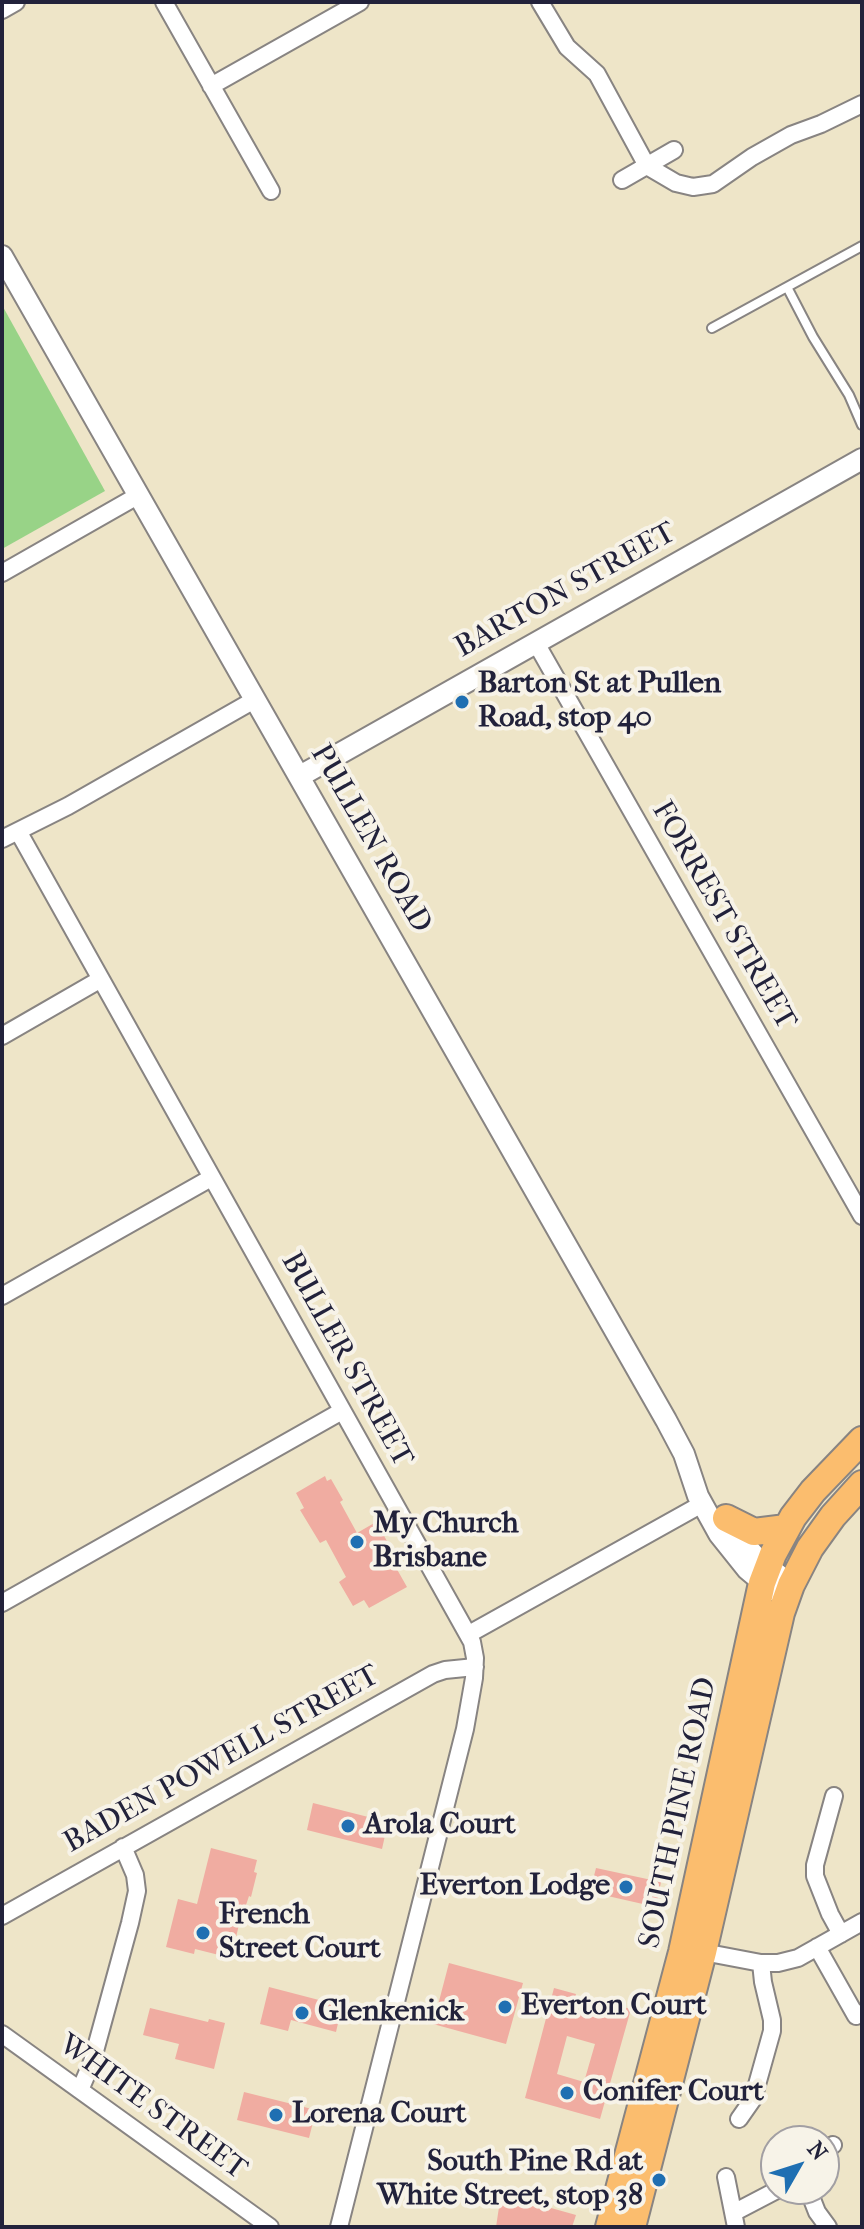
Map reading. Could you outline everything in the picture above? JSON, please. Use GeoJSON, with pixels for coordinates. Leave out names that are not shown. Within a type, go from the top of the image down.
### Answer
{"type":"FeatureCollection","features":[{"type":"Feature","properties":{"kind":"highway","name":"SOUTH PINE ROAD"},"geometry":{"type":"LineString","coordinates":[[609,2227],[682,1952],[765,1575],[786,1528],[813,1491],[862,1440]]}},
{"type":"Feature","properties":{"kind":"highway","name":"SOUTH PINE ROAD"},"geometry":{"type":"LineString","coordinates":[[632,2227],[703,1952],[776,1632],[788,1593],[819,1533],[862,1484]]}},
{"type":"Feature","properties":{"kind":"highway"},"geometry":{"type":"LineString","coordinates":[[726,1518],[754,1532],[786,1528]]}},
{"type":"Feature","properties":{"kind":"street"},"geometry":{"type":"LineString","coordinates":[[2,10],[16,2]]}},
{"type":"Feature","properties":{"kind":"street"},"geometry":{"type":"LineString","coordinates":[[164,2],[271,191]]}},
{"type":"Feature","properties":{"kind":"street"},"geometry":{"type":"LineString","coordinates":[[211,86],[360,2]]}},
{"type":"Feature","properties":{"kind":"street"},"geometry":{"type":"LineString","coordinates":[[540,2],[567,47],[597,74],[647,166],[676,183],[693,187],[713,184],[791,135],[862,104]]}},
{"type":"Feature","properties":{"kind":"street"},"geometry":{"type":"LineString","coordinates":[[622,180],[674,150]]}},
{"type":"Feature","properties":{"kind":"street","name":"PULLEN ROAD"},"geometry":{"type":"LineString","coordinates":[[2,256],[684,1454],[765,1575]]}},
{"type":"Feature","properties":{"kind":"street","name":"BARTON STREET"},"geometry":{"type":"LineString","coordinates":[[300,776],[862,459]]}},
{"type":"Feature","properties":{"kind":"street"},"geometry":{"type":"LineString","coordinates":[[2,573],[139,495]]}},
{"type":"Feature","properties":{"kind":"street","name":"FORREST STREET"},"geometry":{"type":"LineString","coordinates":[[536,643],[862,1216]]}},
{"type":"Feature","properties":{"kind":"street"},"geometry":{"type":"LineString","coordinates":[[2,839],[68,806],[256,699]]}},
{"type":"Feature","properties":{"kind":"street","name":"BULLER STREET"},"geometry":{"type":"LineString","coordinates":[[18,831],[469,1634],[474,1649],[475,1667],[465,1729],[339,2227]]}},
{"type":"Feature","properties":{"kind":"street"},"geometry":{"type":"LineString","coordinates":[[2,1036],[101,979]]}},
{"type":"Feature","properties":{"kind":"street"},"geometry":{"type":"LineString","coordinates":[[2,1296],[211,1178]]}},
{"type":"Feature","properties":{"kind":"street"},"geometry":{"type":"LineString","coordinates":[[2,1603],[342,1411]]}},
{"type":"Feature","properties":{"kind":"street","name":"PULLEN ROAD"},"geometry":{"type":"LineString","coordinates":[[684,1454],[702,1504],[734,1555],[788,1593]]}},
{"type":"Feature","properties":{"kind":"street"},"geometry":{"type":"LineString","coordinates":[[469,1634],[702,1504]]}},
{"type":"Feature","properties":{"kind":"street","name":"BADEN POWELL STREET"},"geometry":{"type":"LineString","coordinates":[[2,1916],[439,1671],[475,1667]]}},
{"type":"Feature","properties":{"kind":"street"},"geometry":{"type":"LineString","coordinates":[[834,1796],[815,1865],[815,1876],[841,1934]]}},
{"type":"Feature","properties":{"kind":"street"},"geometry":{"type":"LineString","coordinates":[[80,2090],[92,2062],[137,1891],[135,1875],[123,1847]]}},
{"type":"Feature","properties":{"kind":"street"},"geometry":{"type":"LineString","coordinates":[[703,1952],[761,1963],[789,1961],[862,1922]]}},
{"type":"Feature","properties":{"kind":"street"},"geometry":{"type":"LineString","coordinates":[[817,1947],[856,2016],[862,2013]]}},
{"type":"Feature","properties":{"kind":"street"},"geometry":{"type":"LineString","coordinates":[[739,2119],[753,2099],[772,2031],[761,1963]]}},
{"type":"Feature","properties":{"kind":"street","name":"WHITE STREET"},"geometry":{"type":"LineString","coordinates":[[2,2034],[270,2227]]}},
{"type":"Feature","properties":{"kind":"street"},"geometry":{"type":"LineString","coordinates":[[726,2177],[736,2220],[760,2203]]}},
{"type":"Feature","properties":{"kind":"street"},"geometry":{"type":"LineString","coordinates":[[814,2205],[828,2227]]}},
{"type":"Feature","properties":{"kind":"lane"},"geometry":{"type":"LineString","coordinates":[[712,328],[862,246]]}},
{"type":"Feature","properties":{"kind":"lane"},"geometry":{"type":"LineString","coordinates":[[787,287],[849,395],[862,425]]}},
{"type":"Feature","properties":{"kind":"green space"},"geometry":{"type":"Polygon","coordinates":[[[2,305],[105,491],[2,549],[2,305]]]}},
{"type":"Feature","properties":{"kind":"building","name":"My Church Brisbane"},"geometry":{"type":"Polygon","coordinates":[[[325,1476],[327,1481],[331,1479],[343,1500],[340,1502],[357,1533],[376,1522],[391,1548],[386,1550],[407,1587],[369,1608],[364,1600],[353,1606],[339,1582],[346,1577],[326,1540],[320,1543],[300,1510],[304,1508],[296,1493],[325,1476]]]}},
{"type":"Feature","properties":{"kind":"building","name":"Arola Court"},"geometry":{"type":"Polygon","coordinates":[[[313,1803],[388,1822],[382,1849],[307,1830],[313,1803]]]}},
{"type":"Feature","properties":{"kind":"building"},"geometry":{"type":"Polygon","coordinates":[[[211,1848],[257,1860],[251,1897],[243,1908],[231,1958],[195,1949],[194,1954],[166,1947],[178,1899],[197,1904],[211,1848]]]}},
{"type":"Feature","properties":{"kind":"building","name":"Everton Lodge"},"geometry":{"type":"Polygon","coordinates":[[[596,1868],[661,1882],[656,1907],[590,1892],[596,1868]]]}},
{"type":"Feature","properties":{"kind":"building","name":"Everton Court"},"geometry":{"type":"Polygon","coordinates":[[[449,1963],[523,1983],[506,2044],[433,2024],[449,1963]]]}},
{"type":"Feature","properties":{"kind":"building","name":"Glenkenick"},"geometry":{"type":"Polygon","coordinates":[[[269,1987],[342,2006],[336,2032],[291,2020],[288,2031],[260,2024],[269,1987]]]}},
{"type":"Feature","properties":{"kind":"building"},"geometry":{"type":"Polygon","coordinates":[[[554,1988],[576,1994],[572,2009],[604,2018],[607,2003],[631,2009],[600,2119],[525,2098],[554,1988]],[[567,2036],[557,2074],[584,2082],[595,2044],[567,2036]]]}},
{"type":"Feature","properties":{"kind":"building"},"geometry":{"type":"Polygon","coordinates":[[[150,2008],[225,2023],[214,2069],[175,2059],[179,2044],[143,2035],[150,2008]]]}},
{"type":"Feature","properties":{"kind":"building","name":"Lorena Court"},"geometry":{"type":"Polygon","coordinates":[[[244,2092],[316,2110],[309,2138],[237,2120],[244,2092]]]}},
{"type":"Feature","properties":{"kind":"building"},"geometry":{"type":"Polygon","coordinates":[[[501,2194],[526,2201],[528,2197],[546,2202],[544,2206],[576,2215],[572,2227],[496,2227],[501,2194]]]}},
{"type":"Feature","properties":{"kind":"place","name":"Barton St at Pullen Road, stop 40"},"geometry":{"type":"Point","coordinates":[462,702]}},
{"type":"Feature","properties":{"kind":"place","name":"My Church Brisbane"},"geometry":{"type":"Point","coordinates":[357,1542]}},
{"type":"Feature","properties":{"kind":"place","name":"Arola Court"},"geometry":{"type":"Point","coordinates":[348,1826]}},
{"type":"Feature","properties":{"kind":"place","name":"Everton Lodge"},"geometry":{"type":"Point","coordinates":[626,1887]}},
{"type":"Feature","properties":{"kind":"place","name":"French Street Court"},"geometry":{"type":"Point","coordinates":[203,1933]}},
{"type":"Feature","properties":{"kind":"place","name":"Everton Court"},"geometry":{"type":"Point","coordinates":[505,2007]}},
{"type":"Feature","properties":{"kind":"place","name":"Glenkenick"},"geometry":{"type":"Point","coordinates":[302,2013]}},
{"type":"Feature","properties":{"kind":"place","name":"Conifer Court"},"geometry":{"type":"Point","coordinates":[567,2093]}},
{"type":"Feature","properties":{"kind":"place","name":"Lorena Court"},"geometry":{"type":"Point","coordinates":[276,2115]}},
{"type":"Feature","properties":{"kind":"place","name":"South Pine Rd at White Street, stop 38"},"geometry":{"type":"Point","coordinates":[659,2180]}}]}
